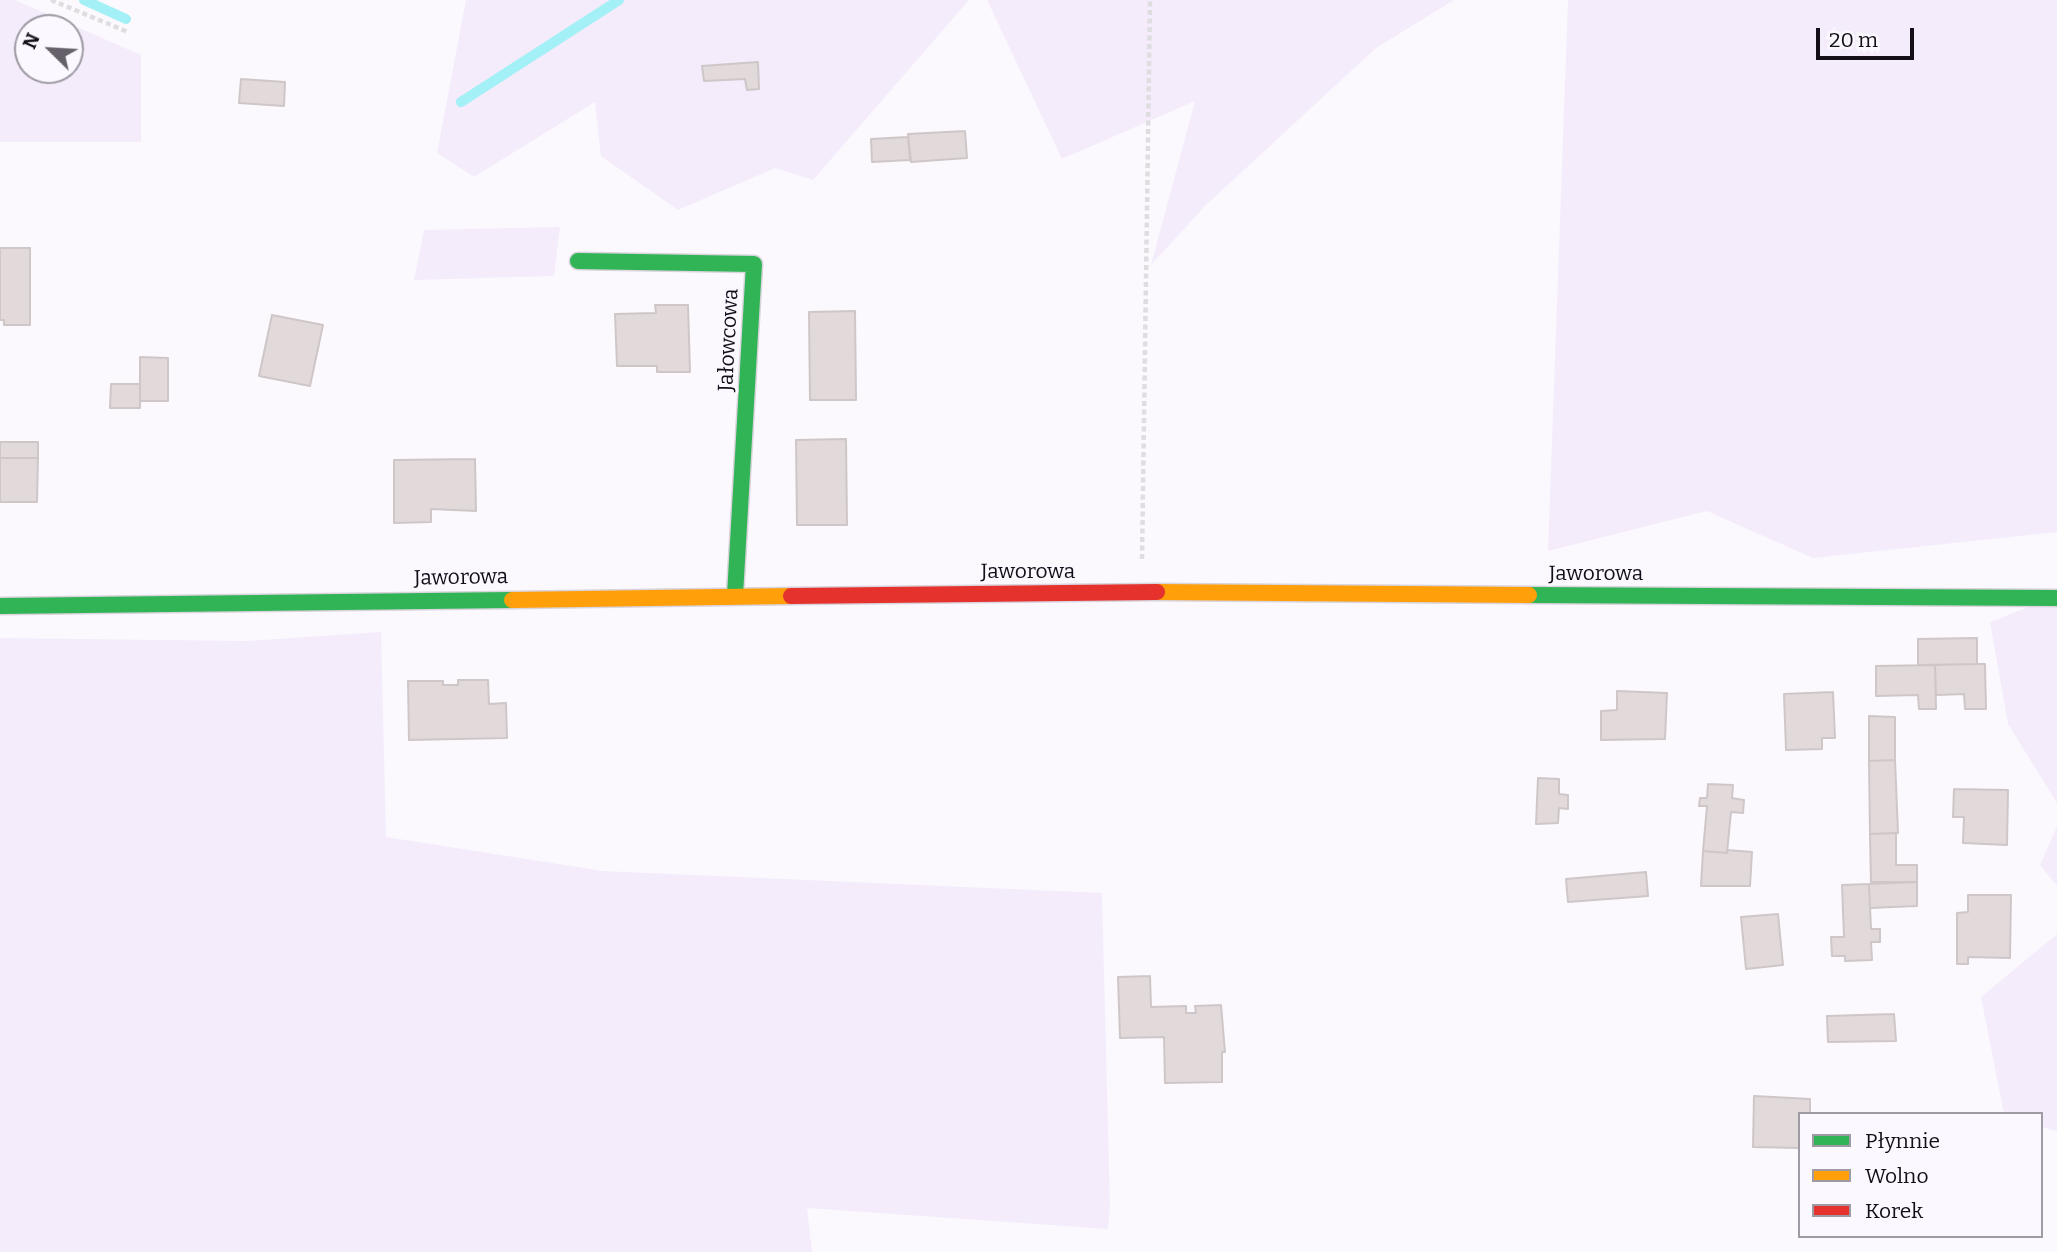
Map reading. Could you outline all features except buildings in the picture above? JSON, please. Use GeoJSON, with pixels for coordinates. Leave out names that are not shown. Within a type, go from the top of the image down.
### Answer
{"type":"FeatureCollection","features":[{"type":"Feature","properties":{"kind":"street","name":"Jałowcowa"},"geometry":{"type":"LineString","coordinates":[[578,261],[754,264],[735,595]]}},
{"type":"Feature","properties":{"kind":"street","name":"Jaworowa"},"geometry":{"type":"LineString","coordinates":[[0,606],[1140,592],[2057,598]]}},
{"type":"Feature","properties":{"kind":"path"},"geometry":{"type":"LineString","coordinates":[[51,0],[128,32]]}},
{"type":"Feature","properties":{"kind":"path"},"geometry":{"type":"LineString","coordinates":[[1140,592],[1150,0]]}},
{"type":"Feature","properties":{"kind":"shaded area"},"geometry":{"type":"Polygon","coordinates":[[[0,0],[15,0],[47,14],[14,14],[14,84],[84,84],[84,30],[141,55],[141,142],[0,142],[0,0]]]}},
{"type":"Feature","properties":{"kind":"shaded area"},"geometry":{"type":"Polygon","coordinates":[[[466,0],[969,0],[813,180],[775,168],[678,210],[601,156],[595,102],[474,177],[437,153],[466,0]]]}},
{"type":"Feature","properties":{"kind":"shaded area"},"geometry":{"type":"Polygon","coordinates":[[[987,0],[1454,0],[1376,48],[1206,205],[1151,265],[1195,101],[1062,159],[987,0]]]}},
{"type":"Feature","properties":{"kind":"shaded area"},"geometry":{"type":"Polygon","coordinates":[[[1568,0],[2057,0],[2057,532],[1813,558],[1707,511],[1548,551],[1568,0]]]}},
{"type":"Feature","properties":{"kind":"shaded area"},"geometry":{"type":"Polygon","coordinates":[[[560,227],[554,276],[414,280],[424,230],[560,227]]]}},
{"type":"Feature","properties":{"kind":"shaded area"},"geometry":{"type":"Polygon","coordinates":[[[2057,596],[2057,803],[2008,724],[1990,622],[2057,596]]]}},
{"type":"Feature","properties":{"kind":"shaded area"},"geometry":{"type":"Polygon","coordinates":[[[381,632],[386,837],[603,871],[1102,893],[1110,1208],[1108,1229],[807,1208],[812,1252],[0,1252],[0,638],[247,641],[381,632]]]}},
{"type":"Feature","properties":{"kind":"shaded area"},"geometry":{"type":"Polygon","coordinates":[[[2057,826],[2057,886],[2040,865],[2057,826]]]}},
{"type":"Feature","properties":{"kind":"shaded area"},"geometry":{"type":"Polygon","coordinates":[[[2057,934],[2057,1131],[2043,1128],[2043,1112],[2004,1112],[1981,997],[2057,934]]]}},
{"type":"Feature","properties":{"kind":"waterway"},"geometry":{"type":"LineString","coordinates":[[84,0],[126,19]]}},
{"type":"Feature","properties":{"kind":"waterway"},"geometry":{"type":"LineString","coordinates":[[461,102],[619,0]]}},
{"type":"Feature","properties":{"kind":"traffic: fast"},"geometry":{"type":"LineString","coordinates":[[578,261],[754,264],[735,595]]}},
{"type":"Feature","properties":{"kind":"traffic: fast"},"geometry":{"type":"LineString","coordinates":[[1529,595],[2057,598]]}},
{"type":"Feature","properties":{"kind":"traffic: fast"},"geometry":{"type":"LineString","coordinates":[[0,606],[512,600]]}},
{"type":"Feature","properties":{"kind":"traffic: slow"},"geometry":{"type":"LineString","coordinates":[[1157,592],[1529,595]]}},
{"type":"Feature","properties":{"kind":"traffic: slow"},"geometry":{"type":"LineString","coordinates":[[512,600],[791,596]]}},
{"type":"Feature","properties":{"kind":"traffic: jam"},"geometry":{"type":"LineString","coordinates":[[791,596],[1157,592]]}}]}
